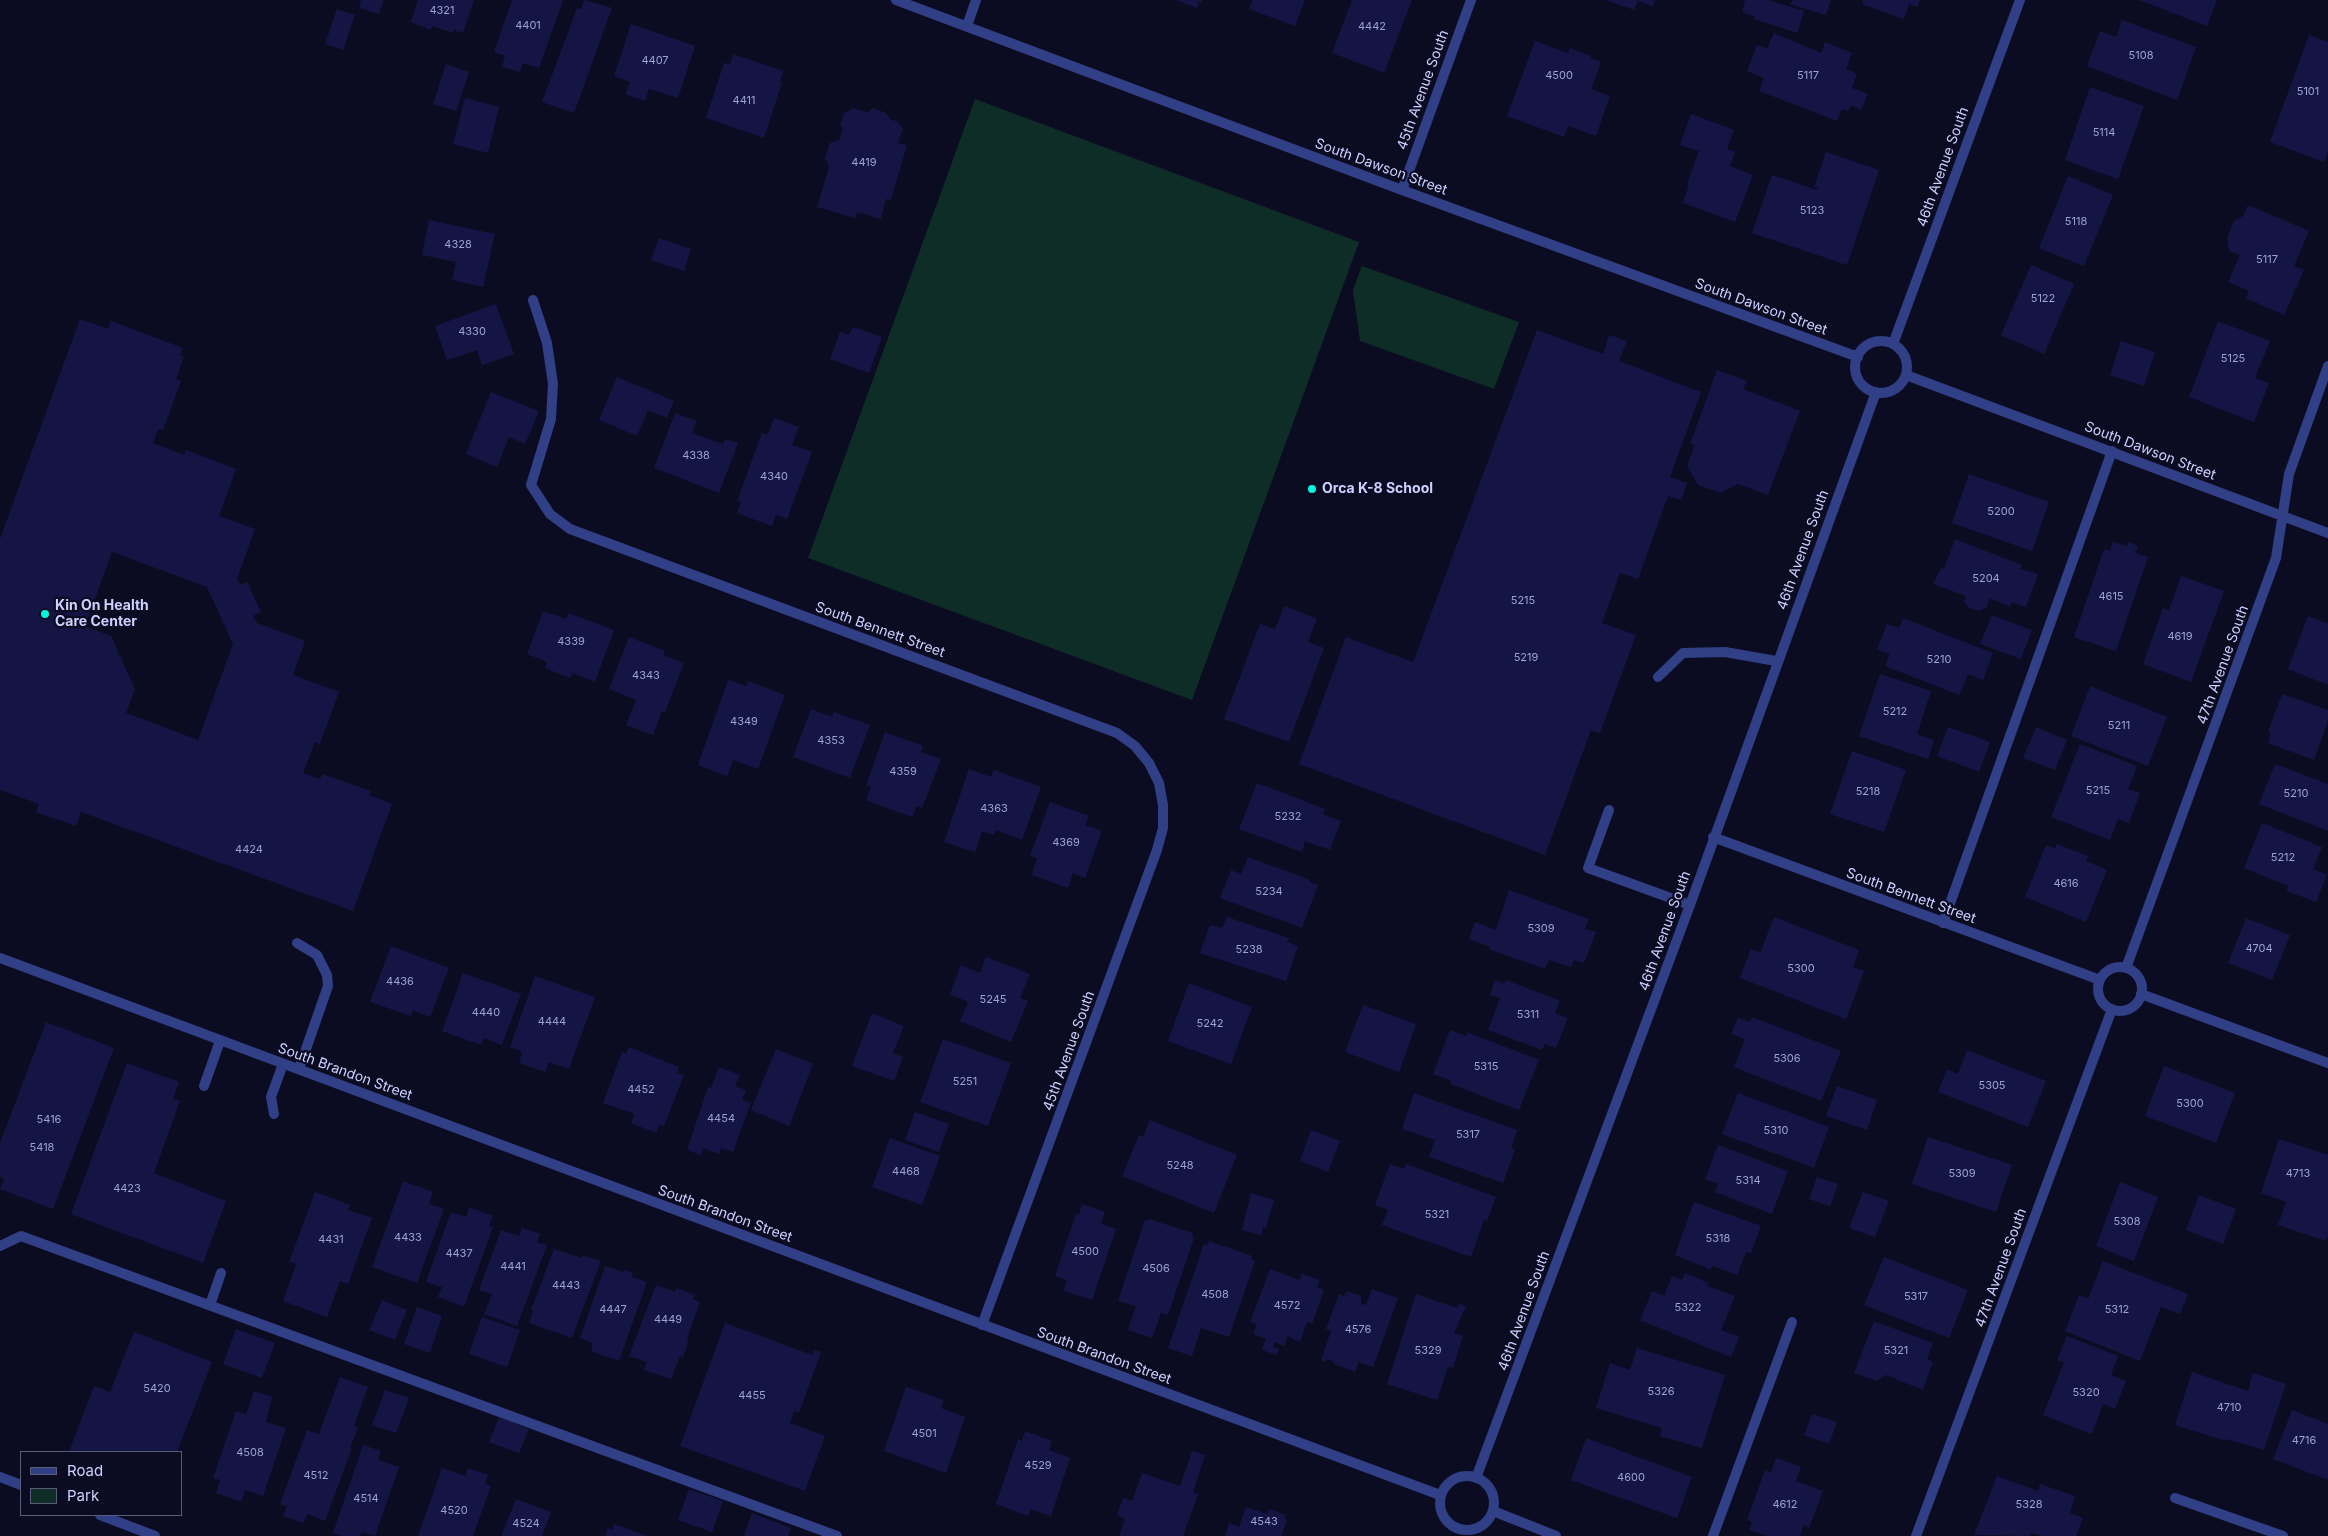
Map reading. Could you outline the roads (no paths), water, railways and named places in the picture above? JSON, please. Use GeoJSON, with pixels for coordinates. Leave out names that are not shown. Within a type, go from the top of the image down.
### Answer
{"type":"FeatureCollection","features":[{"type":"Feature","properties":{"kind":"street","name":"South Dawson Street"},"geometry":{"type":"LineString","coordinates":[[896,0],[1402,190],[1858,357]]}},
{"type":"Feature","properties":{"kind":"street"},"geometry":{"type":"LineString","coordinates":[[966,26],[976,0]]}},
{"type":"Feature","properties":{"kind":"street","name":"45th Avenue South"},"geometry":{"type":"LineString","coordinates":[[1402,190],[1471,0]]}},
{"type":"Feature","properties":{"kind":"street","name":"46th Avenue South"},"geometry":{"type":"LineString","coordinates":[[1893,344],[2020,0]]}},
{"type":"Feature","properties":{"kind":"street","name":"South Bennett Street"},"geometry":{"type":"LineString","coordinates":[[533,300],[547,343],[553,384],[552,420],[532,485],[550,514],[570,529],[1117,733],[1139,752],[1148,763],[1158,783]]}},
{"type":"Feature","properties":{"kind":"street"},"geometry":{"type":"LineString","coordinates":[[1882,341],[1893,344],[1904,354],[1907,362],[1906,375],[1900,386],[1892,391],[1876,392],[1861,384],[1855,368],[1860,352],[1873,342],[1882,341]]}},
{"type":"Feature","properties":{"kind":"street","name":"47th Avenue South"},"geometry":{"type":"LineString","coordinates":[[2126,968],[2276,558],[2289,474],[2328,366]]}},
{"type":"Feature","properties":{"kind":"street","name":"South Dawson Street"},"geometry":{"type":"LineString","coordinates":[[1906,375],[2328,533]]}},
{"type":"Feature","properties":{"kind":"street","name":"46th Avenue South"},"geometry":{"type":"LineString","coordinates":[[1476,1478],[1690,905],[1776,661],[1876,392]]}},
{"type":"Feature","properties":{"kind":"street"},"geometry":{"type":"LineString","coordinates":[[1943,922],[2112,451]]}},
{"type":"Feature","properties":{"kind":"street"},"geometry":{"type":"LineString","coordinates":[[1658,677],[1683,654],[1725,652],[1776,661]]}},
{"type":"Feature","properties":{"kind":"street","name":"45th Avenue South"},"geometry":{"type":"LineString","coordinates":[[982,1325],[1157,850],[1163,828],[1163,805],[1158,783]]}},
{"type":"Feature","properties":{"kind":"street"},"geometry":{"type":"LineString","coordinates":[[1609,810],[1588,868],[1690,905]]}},
{"type":"Feature","properties":{"kind":"street","name":"South Bennett Street"},"geometry":{"type":"LineString","coordinates":[[1713,837],[2100,980]]}},
{"type":"Feature","properties":{"kind":"street"},"geometry":{"type":"LineString","coordinates":[[297,943],[307,948],[320,959],[327,975],[328,986],[299,1070]]}},
{"type":"Feature","properties":{"kind":"street","name":"South Brandon Street"},"geometry":{"type":"LineString","coordinates":[[0,958],[1440,1495]]}},
{"type":"Feature","properties":{"kind":"street"},"geometry":{"type":"LineString","coordinates":[[2112,968],[2126,968],[2138,977],[2141,984],[2141,994],[2134,1005],[2128,1009],[2122,1011],[2112,1009],[2103,1003],[2100,997],[2098,991],[2100,980],[2112,968]]}},
{"type":"Feature","properties":{"kind":"street"},"geometry":{"type":"LineString","coordinates":[[2141,994],[2328,1063]]}},
{"type":"Feature","properties":{"kind":"street","name":"47th Avenue South"},"geometry":{"type":"LineString","coordinates":[[1916,1536],[2112,1009]]}},
{"type":"Feature","properties":{"kind":"street"},"geometry":{"type":"LineString","coordinates":[[204,1086],[220,1041]]}},
{"type":"Feature","properties":{"kind":"street"},"geometry":{"type":"LineString","coordinates":[[274,1114],[271,1098],[283,1064]]}},
{"type":"Feature","properties":{"kind":"street"},"geometry":{"type":"LineString","coordinates":[[0,1246],[21,1236],[837,1536]]}},
{"type":"Feature","properties":{"kind":"street"},"geometry":{"type":"LineString","coordinates":[[210,1306],[221,1273]]}},
{"type":"Feature","properties":{"kind":"street"},"geometry":{"type":"LineString","coordinates":[[1713,1536],[1792,1322]]}},
{"type":"Feature","properties":{"kind":"street"},"geometry":{"type":"LineString","coordinates":[[0,1476],[20,1485]]}},
{"type":"Feature","properties":{"kind":"street"},"geometry":{"type":"LineString","coordinates":[[1459,1477],[1476,1478],[1488,1485],[1494,1498],[1493,1511],[1490,1518],[1479,1528],[1455,1532],[1444,1519],[1439,1503],[1440,1495],[1451,1480],[1459,1477]]}},
{"type":"Feature","properties":{"kind":"street"},"geometry":{"type":"LineString","coordinates":[[2175,1498],[2283,1536]]}},
{"type":"Feature","properties":{"kind":"street"},"geometry":{"type":"LineString","coordinates":[[1493,1511],[1556,1536]]}},
{"type":"Feature","properties":{"kind":"street"},"geometry":{"type":"LineString","coordinates":[[103,1516],[155,1536]]}},
{"type":"Feature","properties":{"kind":"place","name":"Orca K-8 School"},"geometry":{"type":"Point","coordinates":[1312,489]}},
{"type":"Feature","properties":{"kind":"place","name":"Kin On Health Care Center"},"geometry":{"type":"Point","coordinates":[45,614]}}]}
